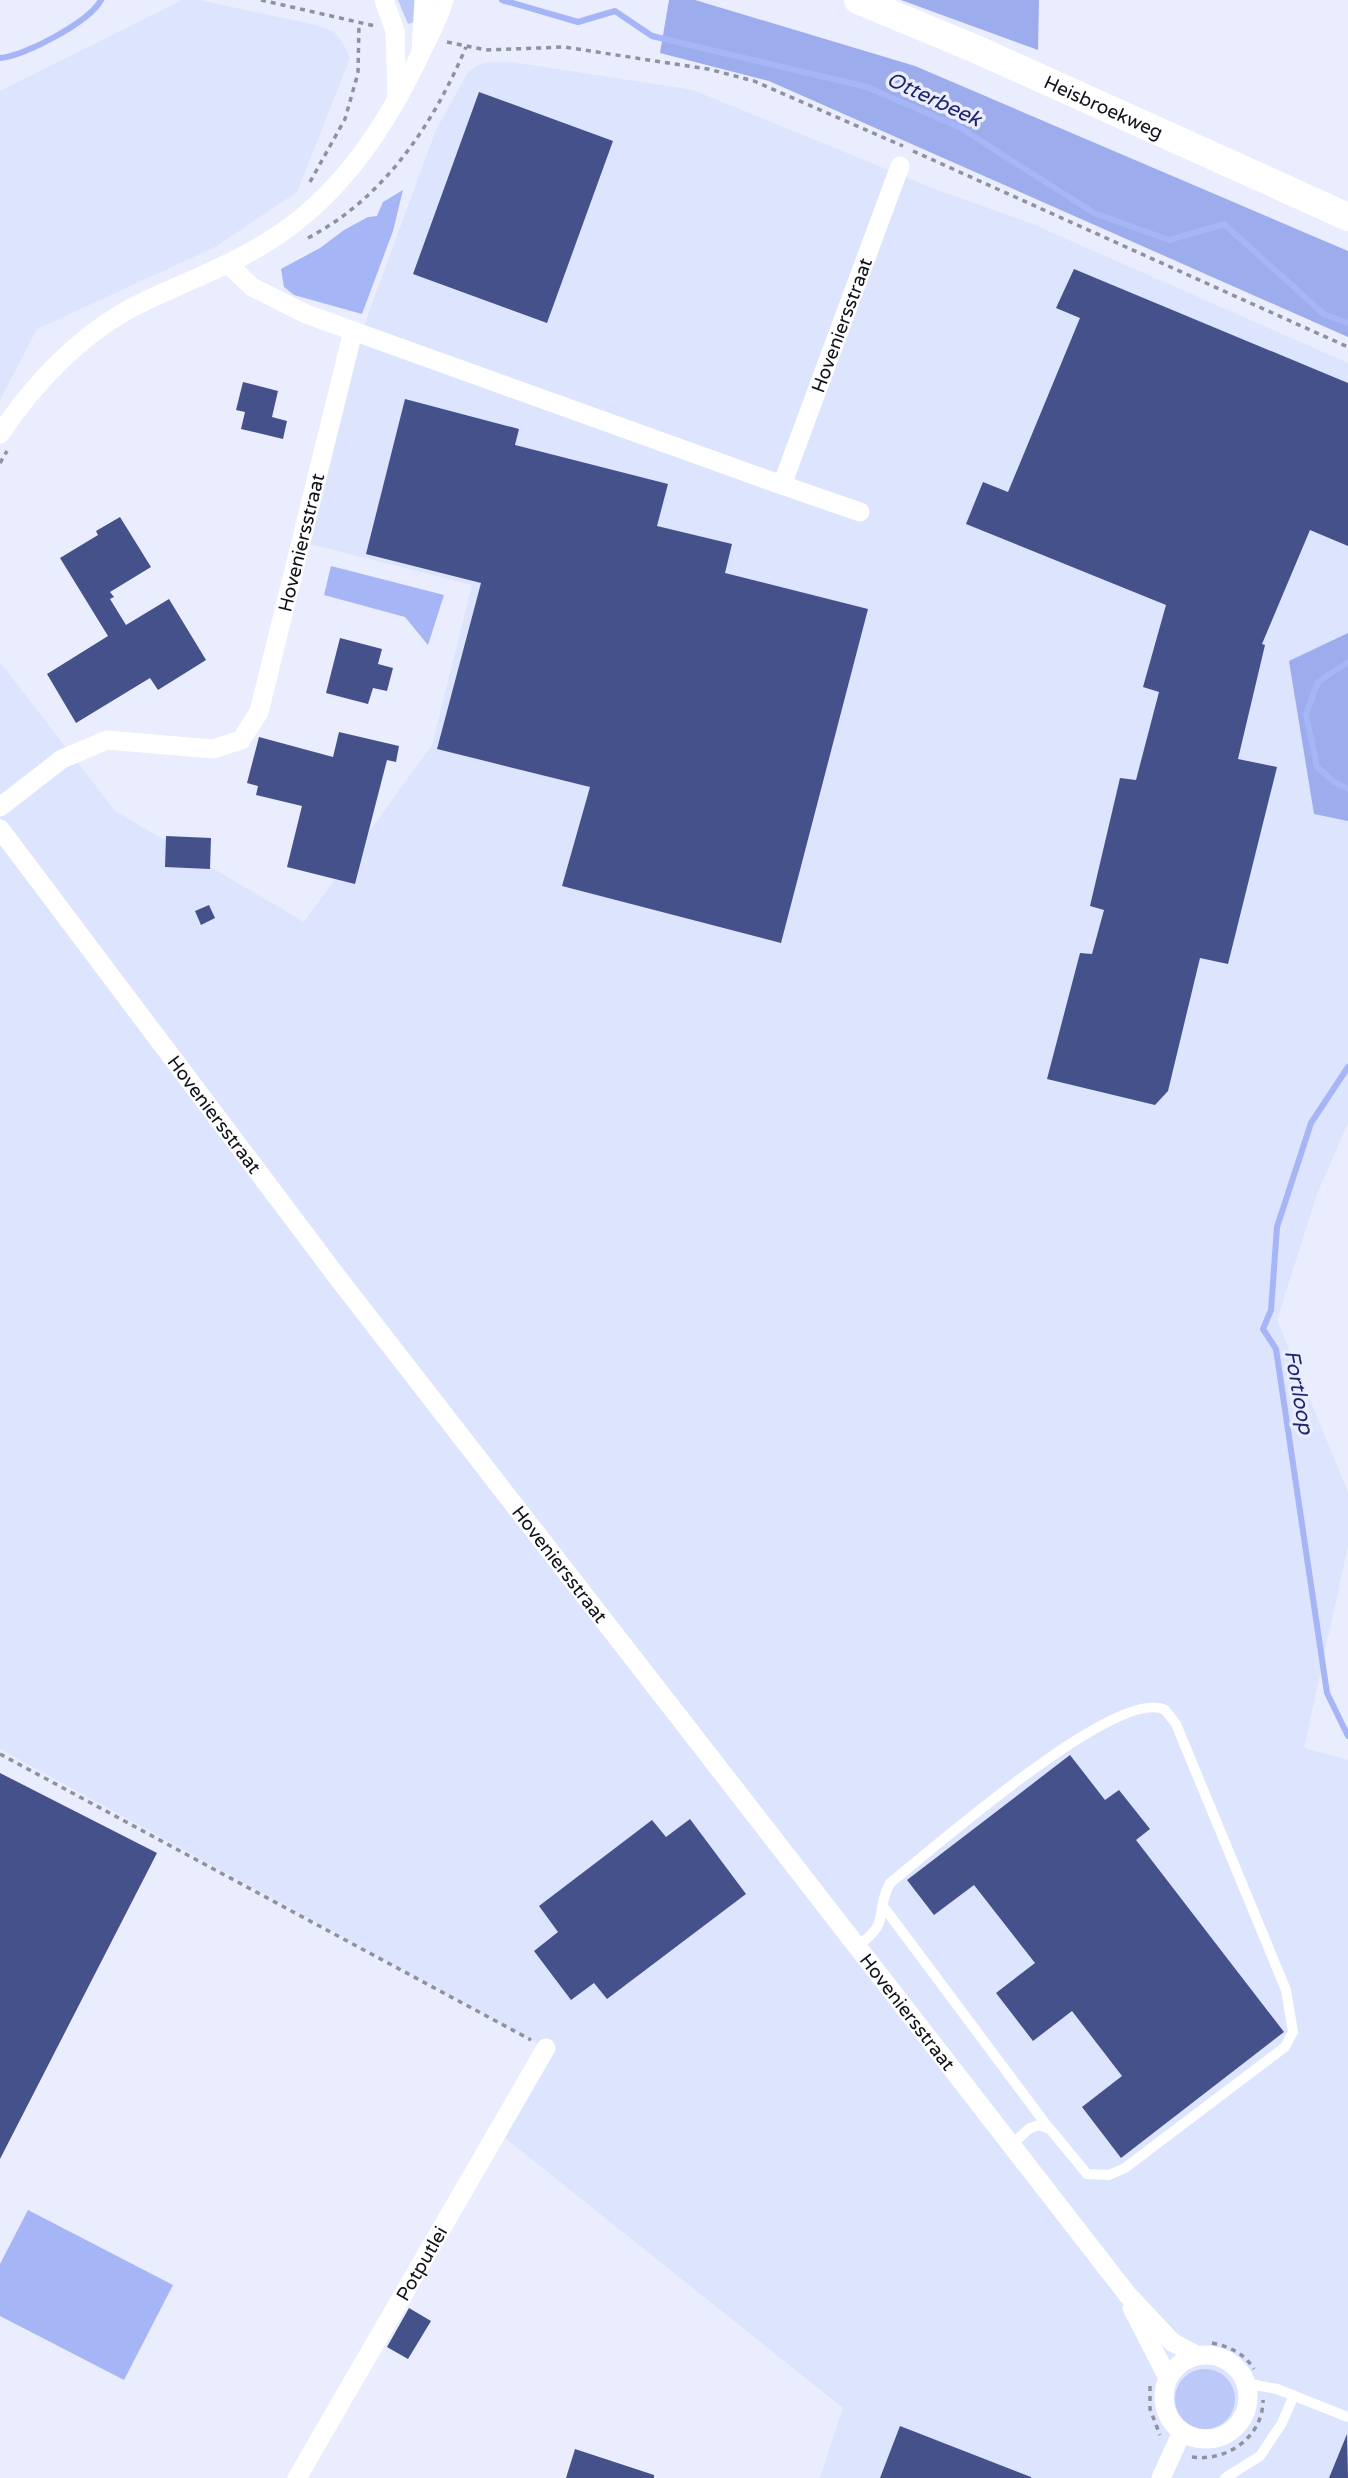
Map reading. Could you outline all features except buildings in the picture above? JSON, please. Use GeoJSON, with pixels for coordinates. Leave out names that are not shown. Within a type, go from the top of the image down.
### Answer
{"type":"FeatureCollection","features":[{"type":"Feature","properties":{"kind":"main road","name":"Heisbroekweg"},"geometry":{"type":"LineString","coordinates":[[858,0],[955,40],[1348,217]]}},
{"type":"Feature","properties":{"kind":"street"},"geometry":{"type":"LineString","coordinates":[[384,0],[395,31],[397,100]]}},
{"type":"Feature","properties":{"kind":"street"},"geometry":{"type":"LineString","coordinates":[[421,52],[424,0]]}},
{"type":"Feature","properties":{"kind":"street"},"geometry":{"type":"LineString","coordinates":[[5,441],[25,399],[57,364],[97,330],[135,306],[228,264],[284,231],[345,177],[373,143],[437,26],[444,0]]}},
{"type":"Feature","properties":{"kind":"street","name":"Hoveniersstraat"},"geometry":{"type":"LineString","coordinates":[[782,485],[900,166]]}},
{"type":"Feature","properties":{"kind":"street"},"geometry":{"type":"LineString","coordinates":[[228,264],[252,287],[276,302],[860,512]]}},
{"type":"Feature","properties":{"kind":"street","name":"Hoveniersstraat"},"geometry":{"type":"LineString","coordinates":[[0,807],[62,759],[107,740],[213,749],[241,740],[259,712],[353,331]]}},
{"type":"Feature","properties":{"kind":"street","name":"Hoveniersstraat"},"geometry":{"type":"LineString","coordinates":[[0,829],[346,1289],[1127,2294],[1172,2342],[1203,2349]]}},
{"type":"Feature","properties":{"kind":"street","name":"Potputlei"},"geometry":{"type":"LineString","coordinates":[[297,2478],[546,2048]]}},
{"type":"Feature","properties":{"kind":"street","name":"Hoveniersstraat"},"geometry":{"type":"LineString","coordinates":[[1127,2294],[1160,2377]]}},
{"type":"Feature","properties":{"kind":"street"},"geometry":{"type":"LineString","coordinates":[[1161,2478],[1178,2440],[1164,2402],[1160,2377],[1203,2349],[1227,2361],[1253,2383],[1247,2406],[1236,2427],[1227,2434],[1204,2440],[1178,2440]]}},
{"type":"Feature","properties":{"kind":"lane"},"geometry":{"type":"LineString","coordinates":[[857,1946],[878,1929],[883,1916],[883,1906],[883,1895],[890,1883],[1062,1747],[1145,1706],[1157,1706],[1165,1710],[1176,1724],[1286,1990],[1293,2032],[1285,2047],[1125,2168],[1109,2175],[1087,2174],[1050,2129],[883,1906]]}},
{"type":"Feature","properties":{"kind":"lane"},"geometry":{"type":"LineString","coordinates":[[1011,2145],[1030,2128],[1039,2124],[1050,2129]]}},
{"type":"Feature","properties":{"kind":"lane"},"geometry":{"type":"LineString","coordinates":[[1253,2383],[1294,2395],[1348,2417]]}},
{"type":"Feature","properties":{"kind":"lane"},"geometry":{"type":"LineString","coordinates":[[1225,2478],[1260,2456],[1282,2423],[1294,2395]]}},
{"type":"Feature","properties":{"kind":"path"},"geometry":{"type":"LineString","coordinates":[[261,0],[379,27]]}},
{"type":"Feature","properties":{"kind":"path"},"geometry":{"type":"LineString","coordinates":[[322,165],[345,119],[358,73],[359,23]]}},
{"type":"Feature","properties":{"kind":"path"},"geometry":{"type":"LineString","coordinates":[[447,42],[495,50],[535,46],[564,47],[708,69],[754,81],[1348,347]]}},
{"type":"Feature","properties":{"kind":"path"},"geometry":{"type":"LineString","coordinates":[[307,238],[345,214],[392,170],[439,105],[466,47]]}},
{"type":"Feature","properties":{"kind":"path"},"geometry":{"type":"LineString","coordinates":[[0,463],[5,441]]}},
{"type":"Feature","properties":{"kind":"path"},"geometry":{"type":"LineString","coordinates":[[0,1754],[546,2048]]}},
{"type":"Feature","properties":{"kind":"path"},"geometry":{"type":"LineString","coordinates":[[1160,2377],[1149,2401],[1151,2414],[1161,2437],[1178,2440],[1196,2458],[1222,2454],[1244,2442],[1256,2428],[1263,2411],[1249,2361],[1230,2347],[1203,2349]]}},
{"type":"Feature","properties":{"kind":"shaded area"},"geometry":{"type":"Polygon","coordinates":[[[183,0],[199,0],[320,26],[334,32],[343,43],[350,58],[297,192],[215,247],[37,329],[0,400],[0,91],[183,0]]]}},
{"type":"Feature","properties":{"kind":"shaded area"},"geometry":{"type":"Polygon","coordinates":[[[398,0],[416,0],[414,22],[408,24],[398,0]]]}},
{"type":"Feature","properties":{"kind":"shaded area"},"geometry":{"type":"Polygon","coordinates":[[[669,0],[695,0],[915,66],[1348,251],[1348,337],[769,81],[660,53],[669,0]]]}},
{"type":"Feature","properties":{"kind":"shaded area"},"geometry":{"type":"Polygon","coordinates":[[[901,0],[1039,0],[1038,50],[901,0]]]}},
{"type":"Feature","properties":{"kind":"shaded area"},"geometry":{"type":"Polygon","coordinates":[[[512,62],[693,90],[932,188],[1030,223],[1348,363],[1348,1123],[1317,1194],[1277,1320],[1348,1492],[1348,1546],[1304,1748],[1348,1760],[1348,2478],[820,2478],[843,2408],[499,2133],[546,2048],[0,1749],[0,662],[115,811],[304,922],[432,745],[472,585],[310,544],[366,320],[436,130],[468,72],[480,64],[512,62]]]}},
{"type":"Feature","properties":{"kind":"shaded area"},"geometry":{"type":"Polygon","coordinates":[[[403,190],[393,231],[362,314],[294,295],[284,287],[281,269],[320,248],[344,230],[368,217],[377,216],[383,202],[403,190]]]}},
{"type":"Feature","properties":{"kind":"shaded area"},"geometry":{"type":"Polygon","coordinates":[[[331,566],[444,595],[428,645],[405,617],[324,595],[331,566]]]}},
{"type":"Feature","properties":{"kind":"shaded area"},"geometry":{"type":"Polygon","coordinates":[[[1348,633],[1348,821],[1314,814],[1289,661],[1348,633]]]}},
{"type":"Feature","properties":{"kind":"shaded area"},"geometry":{"type":"Polygon","coordinates":[[[28,2210],[173,2285],[124,2380],[0,2316],[0,2264],[28,2210]]]}},
{"type":"Feature","properties":{"kind":"shaded area"},"geometry":{"type":"Polygon","coordinates":[[[1205,2369],[1222,2374],[1230,2382],[1235,2399],[1230,2416],[1222,2424],[1205,2429],[1188,2424],[1180,2416],[1175,2399],[1180,2382],[1188,2374],[1205,2369]]]}},
{"type":"Feature","properties":{"kind":"waterway","name":"Otterbeek"},"geometry":{"type":"LineString","coordinates":[[0,58],[40,45],[84,18],[101,0]]}},
{"type":"Feature","properties":{"kind":"waterway","name":"Otterbeek"},"geometry":{"type":"LineString","coordinates":[[502,0],[578,22],[615,11],[652,36],[867,87],[959,127],[1094,213],[1169,240],[1224,224],[1325,315],[1348,323]]}},
{"type":"Feature","properties":{"kind":"waterway","name":"Fortloop"},"geometry":{"type":"LineString","coordinates":[[1348,662],[1318,682],[1306,714],[1317,767],[1334,782],[1348,789]]}},
{"type":"Feature","properties":{"kind":"waterway","name":"Fortloop"},"geometry":{"type":"LineString","coordinates":[[1348,1067],[1311,1123],[1277,1227],[1271,1310],[1263,1329],[1276,1349],[1327,1693],[1348,1736]]}}]}
